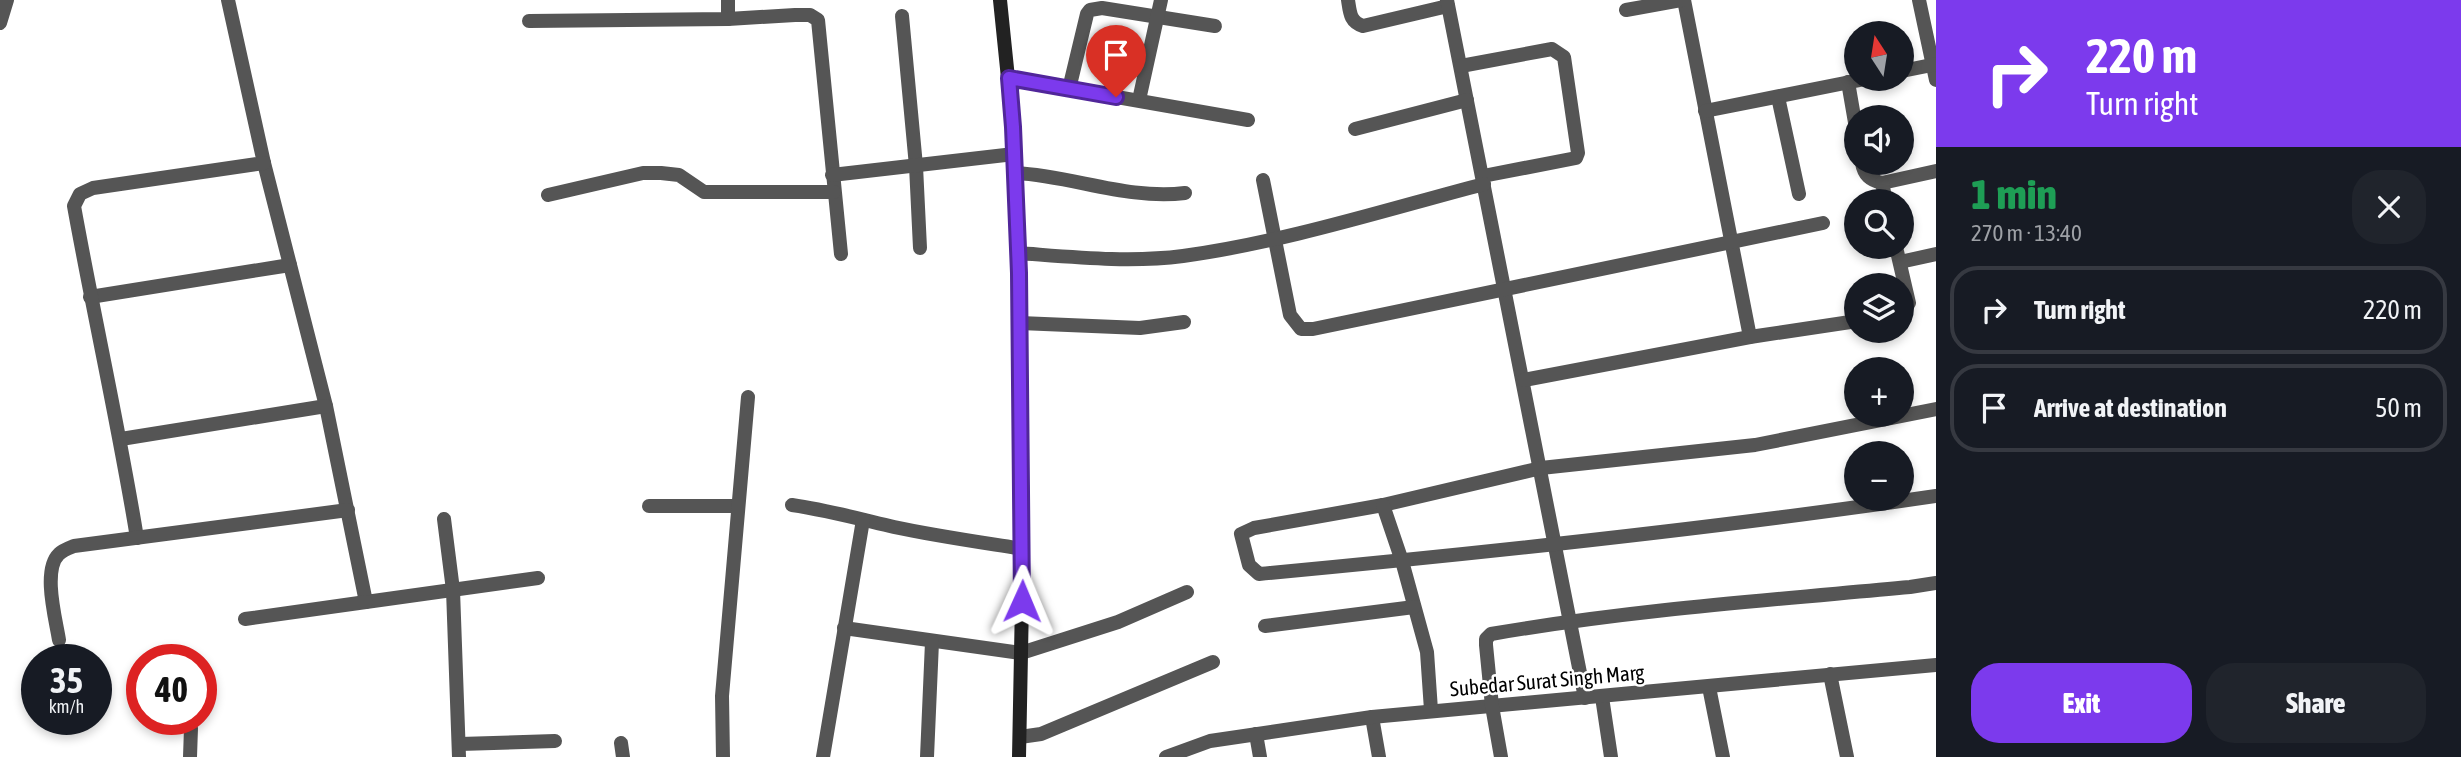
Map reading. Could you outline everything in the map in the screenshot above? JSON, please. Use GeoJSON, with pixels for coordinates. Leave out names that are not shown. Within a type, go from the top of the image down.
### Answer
{"type":"FeatureCollection","features":[{"type":"Feature","properties":{"kind":"street"},"geometry":{"type":"LineString","coordinates":[[0,23],[7,0]]}},
{"type":"Feature","properties":{"kind":"street"},"geometry":{"type":"LineString","coordinates":[[228,0],[264,163],[326,406],[366,602]]}},
{"type":"Feature","properties":{"kind":"street"},"geometry":{"type":"LineString","coordinates":[[728,0],[728,19]]}},
{"type":"Feature","properties":{"kind":"street"},"geometry":{"type":"LineString","coordinates":[[1000,0],[1016,173],[1020,323],[1023,549],[1019,757]]}},
{"type":"Feature","properties":{"kind":"street"},"geometry":{"type":"LineString","coordinates":[[1139,100],[1161,0]]}},
{"type":"Feature","properties":{"kind":"street"},"geometry":{"type":"LineString","coordinates":[[1348,0],[1351,18],[1356,24],[1363,26],[1448,3],[1585,698]]}},
{"type":"Feature","properties":{"kind":"street"},"geometry":{"type":"LineString","coordinates":[[1626,10],[1682,0],[1750,337]]}},
{"type":"Feature","properties":{"kind":"street"},"geometry":{"type":"LineString","coordinates":[[1914,71],[1935,70],[1919,0]]}},
{"type":"Feature","properties":{"kind":"street"},"geometry":{"type":"LineString","coordinates":[[1069,89],[1090,10],[1102,8],[1215,26]]}},
{"type":"Feature","properties":{"kind":"street"},"geometry":{"type":"LineString","coordinates":[[529,21],[728,19],[795,15],[810,15],[818,20],[841,254]]}},
{"type":"Feature","properties":{"kind":"street"},"geometry":{"type":"LineString","coordinates":[[902,16],[916,166],[920,248]]}},
{"type":"Feature","properties":{"kind":"street"},"geometry":{"type":"LineString","coordinates":[[1018,253],[1100,260],[1168,257],[1274,240],[1483,180],[1576,158],[1578,153],[1564,57],[1552,49],[1461,66]]}},
{"type":"Feature","properties":{"kind":"street"},"geometry":{"type":"LineString","coordinates":[[1009,78],[1248,120]]}},
{"type":"Feature","properties":{"kind":"street"},"geometry":{"type":"LineString","coordinates":[[1705,111],[1844,83]]}},
{"type":"Feature","properties":{"kind":"street"},"geometry":{"type":"LineString","coordinates":[[1778,97],[1799,194]]}},
{"type":"Feature","properties":{"kind":"street"},"geometry":{"type":"LineString","coordinates":[[1355,129],[1467,100]]}},
{"type":"Feature","properties":{"kind":"street"},"geometry":{"type":"LineString","coordinates":[[832,175],[1014,154]]}},
{"type":"Feature","properties":{"kind":"street"},"geometry":{"type":"LineString","coordinates":[[138,538],[74,206],[80,194],[93,188],[264,163]]}},
{"type":"Feature","properties":{"kind":"street"},"geometry":{"type":"LineString","coordinates":[[1866,175],[1873,181],[1882,183],[1936,171]]}},
{"type":"Feature","properties":{"kind":"street"},"geometry":{"type":"LineString","coordinates":[[548,195],[643,173],[679,176],[704,192],[834,192]]}},
{"type":"Feature","properties":{"kind":"street"},"geometry":{"type":"LineString","coordinates":[[1016,173],[1050,176],[1136,193],[1165,195],[1185,192]]}},
{"type":"Feature","properties":{"kind":"street"},"geometry":{"type":"LineString","coordinates":[[1263,180],[1290,315],[1301,329],[1313,329],[1823,223]]}},
{"type":"Feature","properties":{"kind":"street"},"geometry":{"type":"LineString","coordinates":[[1882,183],[1883,189]]}},
{"type":"Feature","properties":{"kind":"street"},"geometry":{"type":"LineString","coordinates":[[1900,262],[1936,254]]}},
{"type":"Feature","properties":{"kind":"street"},"geometry":{"type":"LineString","coordinates":[[1899,259],[1902,273]]}},
{"type":"Feature","properties":{"kind":"street"},"geometry":{"type":"LineString","coordinates":[[90,296],[290,265]]}},
{"type":"Feature","properties":{"kind":"street"},"geometry":{"type":"LineString","coordinates":[[1020,323],[1140,328],[1184,322]]}},
{"type":"Feature","properties":{"kind":"street"},"geometry":{"type":"LineString","coordinates":[[1524,380],[1750,337],[1844,323]]}},
{"type":"Feature","properties":{"kind":"street"},"geometry":{"type":"LineString","coordinates":[[723,757],[722,695],[748,397]]}},
{"type":"Feature","properties":{"kind":"street"},"geometry":{"type":"LineString","coordinates":[[121,439],[326,406]]}},
{"type":"Feature","properties":{"kind":"street"},"geometry":{"type":"LineString","coordinates":[[1936,410],[1755,445],[1541,468],[1383,505],[1245,531],[1241,534],[1249,565],[1259,574],[1781,519],[1936,496]]}},
{"type":"Feature","properties":{"kind":"street"},"geometry":{"type":"LineString","coordinates":[[792,505],[827,510],[938,536],[1023,549]]}},
{"type":"Feature","properties":{"kind":"street"},"geometry":{"type":"LineString","coordinates":[[1383,505],[1402,561],[1427,652],[1431,710]]}},
{"type":"Feature","properties":{"kind":"street"},"geometry":{"type":"LineString","coordinates":[[649,506],[738,506]]}},
{"type":"Feature","properties":{"kind":"street"},"geometry":{"type":"LineString","coordinates":[[59,640],[50,588],[53,562],[60,553],[74,546],[348,510]]}},
{"type":"Feature","properties":{"kind":"street"},"geometry":{"type":"LineString","coordinates":[[444,519],[453,590],[460,750],[555,741]]}},
{"type":"Feature","properties":{"kind":"street"},"geometry":{"type":"LineString","coordinates":[[823,757],[863,520]]}},
{"type":"Feature","properties":{"kind":"street"},"geometry":{"type":"LineString","coordinates":[[244,620],[538,578]]}},
{"type":"Feature","properties":{"kind":"street"},"geometry":{"type":"LineString","coordinates":[[1502,757],[1492,706],[1486,645],[1488,636],[1570,620],[1936,583]]}},
{"type":"Feature","properties":{"kind":"street"},"geometry":{"type":"LineString","coordinates":[[844,628],[1021,653],[1118,622],[1187,592]]}},
{"type":"Feature","properties":{"kind":"street"},"geometry":{"type":"LineString","coordinates":[[1265,626],[1414,607]]}},
{"type":"Feature","properties":{"kind":"street"},"geometry":{"type":"LineString","coordinates":[[927,757],[932,642]]}},
{"type":"Feature","properties":{"kind":"street"},"geometry":{"type":"LineString","coordinates":[[1020,737],[1041,734],[1213,662]]}},
{"type":"Feature","properties":{"kind":"street","name":"Subedar Surat Singh Marg"},"geometry":{"type":"LineString","coordinates":[[1166,757],[1210,741],[1372,717],[1936,665]]}},
{"type":"Feature","properties":{"kind":"street"},"geometry":{"type":"LineString","coordinates":[[1830,674],[1847,757]]}},
{"type":"Feature","properties":{"kind":"street"},"geometry":{"type":"LineString","coordinates":[[1709,687],[1723,757]]}},
{"type":"Feature","properties":{"kind":"street"},"geometry":{"type":"LineString","coordinates":[[1602,697],[1611,757]]}},
{"type":"Feature","properties":{"kind":"street"},"geometry":{"type":"LineString","coordinates":[[1372,717],[1379,757]]}},
{"type":"Feature","properties":{"kind":"street"},"geometry":{"type":"LineString","coordinates":[[1256,734],[1260,757]]}},
{"type":"Feature","properties":{"kind":"street"},"geometry":{"type":"LineString","coordinates":[[190,757],[191,735]]}},
{"type":"Feature","properties":{"kind":"route"},"geometry":{"type":"LineString","coordinates":[[1022,601],[1019,273],[1009,78],[1116,97]]}}]}
